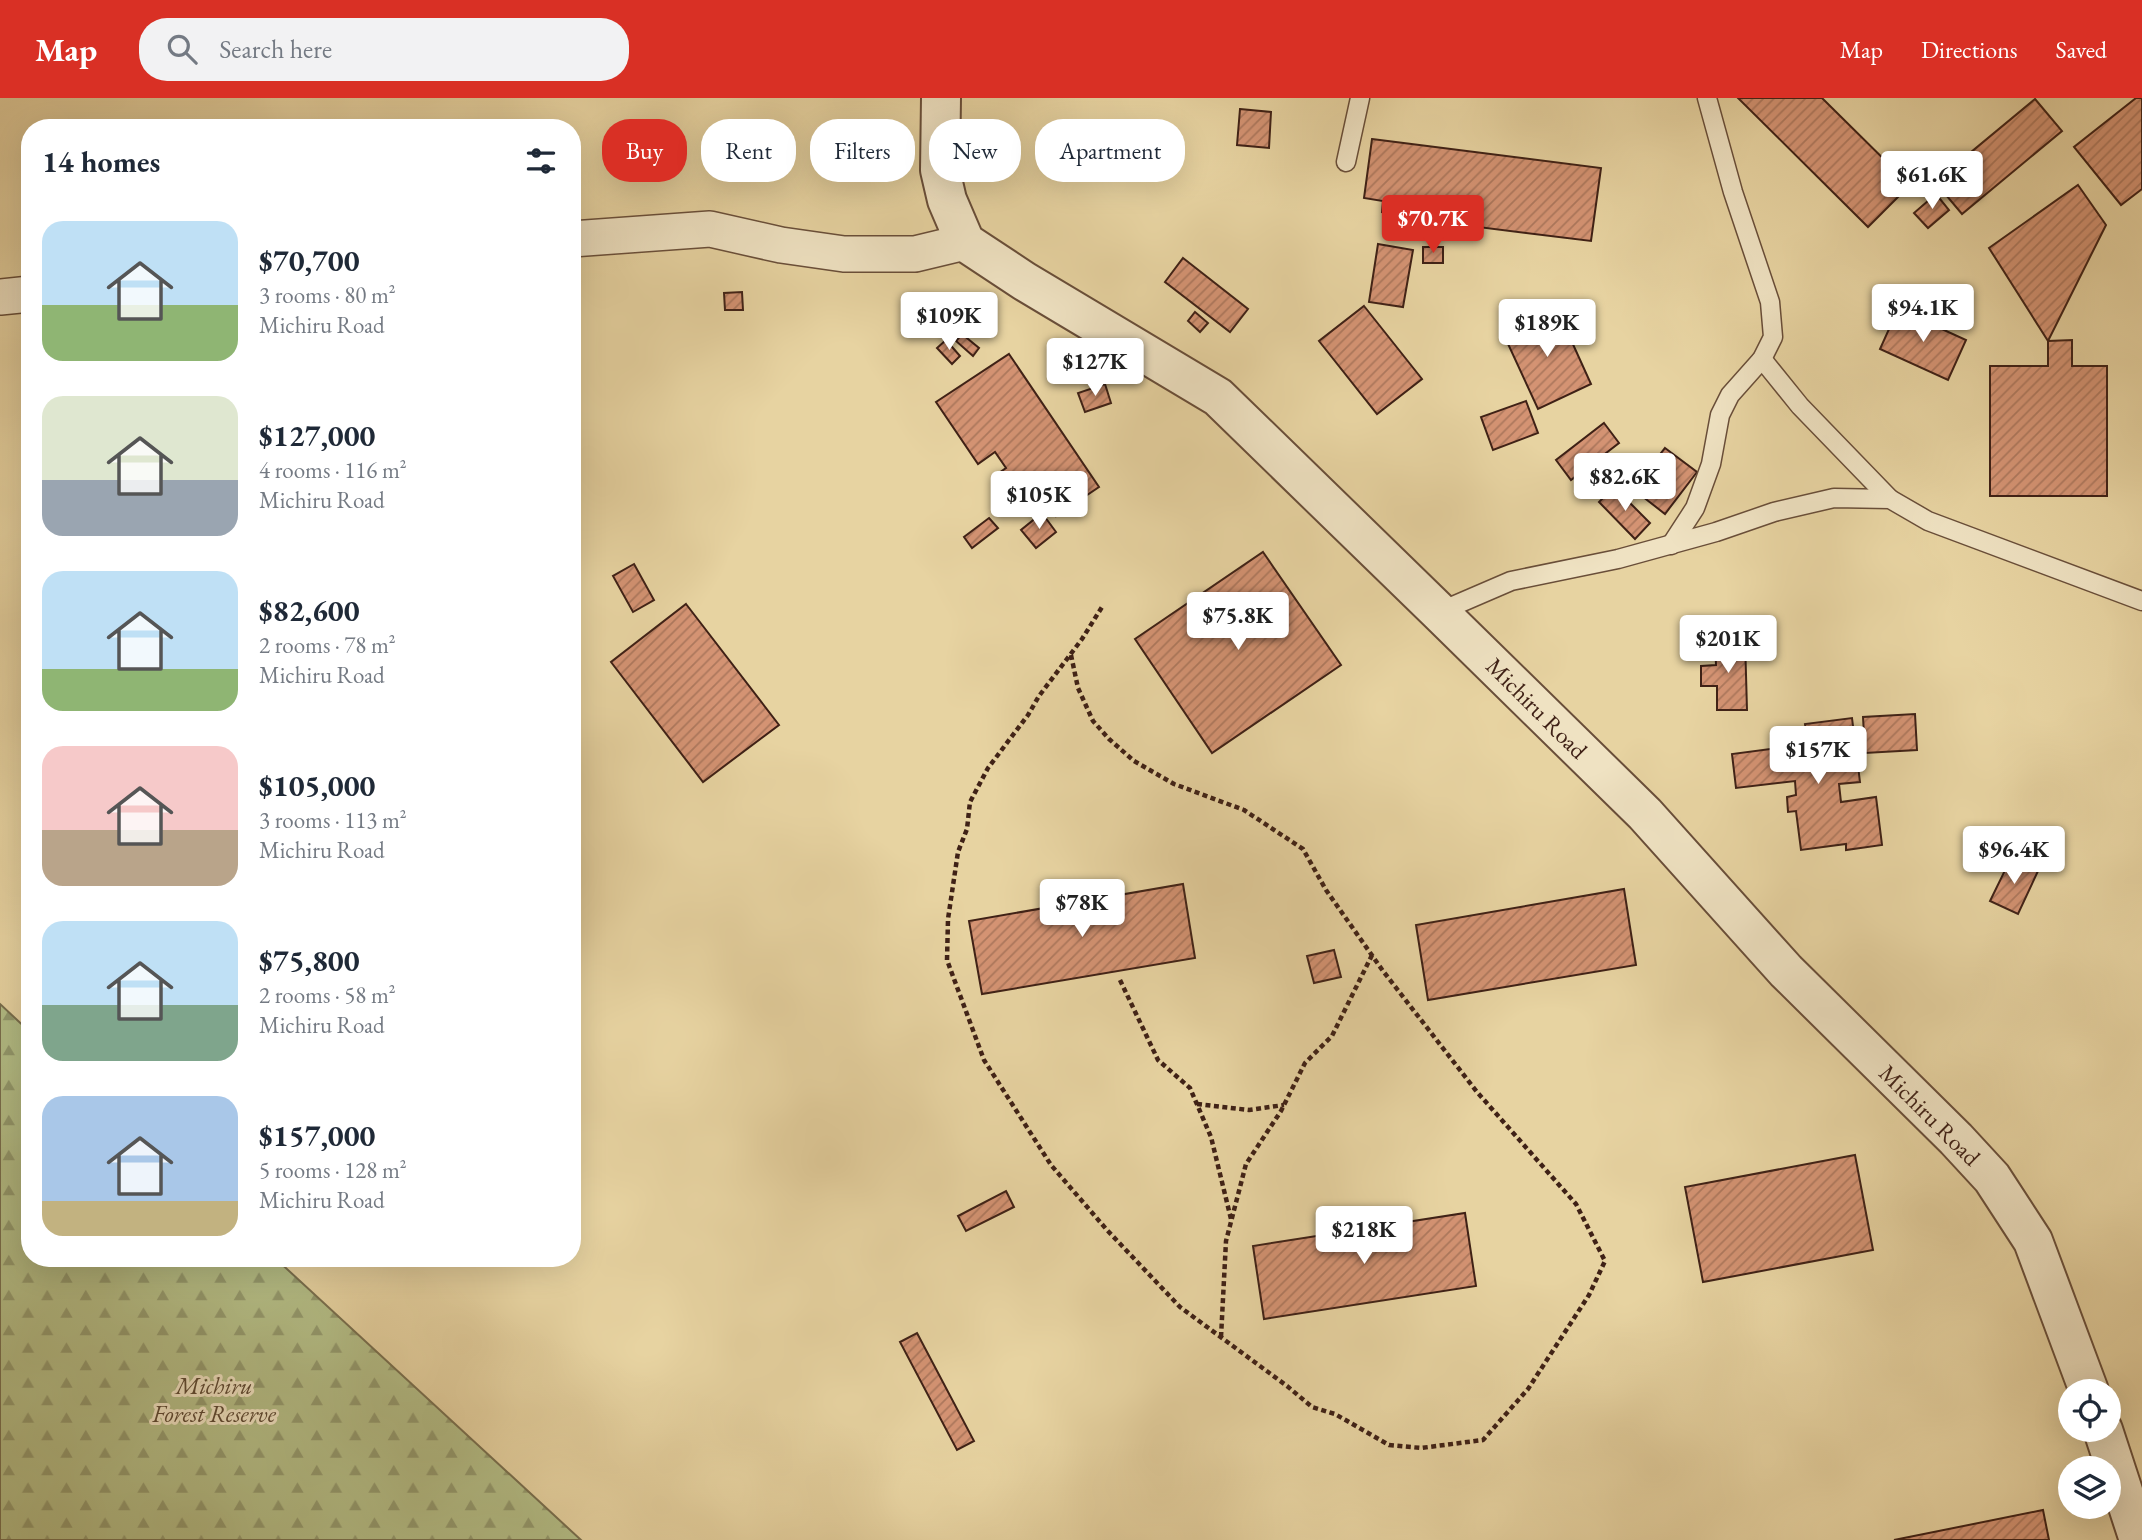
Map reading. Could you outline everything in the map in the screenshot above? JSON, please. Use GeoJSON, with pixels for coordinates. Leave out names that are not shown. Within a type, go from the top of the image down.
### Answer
{"type":"FeatureCollection","features":[{"type":"Feature","properties":{"kind":"street"},"geometry":{"type":"LineString","coordinates":[[581,238],[710,229],[781,245],[844,254],[915,254],[965,242],[947,200],[940,170],[941,98]]}},
{"type":"Feature","properties":{"kind":"street","name":"Michiru Road"},"geometry":{"type":"LineString","coordinates":[[965,242],[1024,281],[1218,397],[1440,611],[1644,814],[1786,971],[1992,1178],[2033,1241],[2085,1379]]}},
{"type":"Feature","properties":{"kind":"street"},"geometry":{"type":"LineString","coordinates":[[0,297],[21,295]]}},
{"type":"Feature","properties":{"kind":"street"},"geometry":{"type":"LineString","coordinates":[[2107,1442],[2139,1540]]}},
{"type":"Feature","properties":{"kind":"lane"},"geometry":{"type":"LineString","coordinates":[[1346,162],[1360,98]]}},
{"type":"Feature","properties":{"kind":"lane"},"geometry":{"type":"LineString","coordinates":[[1671,545],[1695,508],[1711,464],[1720,415],[1730,395],[1762,359],[1773,337],[1770,302],[1733,192],[1707,98]]}},
{"type":"Feature","properties":{"kind":"lane"},"geometry":{"type":"LineString","coordinates":[[1762,359],[1800,406],[1890,499],[1928,521],[2142,601]]}},
{"type":"Feature","properties":{"kind":"lane"},"geometry":{"type":"LineString","coordinates":[[1440,611],[1511,581],[1618,559],[1774,512],[1834,498],[1890,499]]}},
{"type":"Feature","properties":{"kind":"path"},"geometry":{"type":"LineString","coordinates":[[1071,655],[1077,688],[1093,721],[1134,761],[1174,784],[1244,810],[1303,849],[1326,890],[1371,955],[1477,1092],[1576,1204],[1605,1261],[1589,1295],[1528,1389],[1483,1440],[1421,1448],[1389,1445],[1335,1413],[1312,1407],[1180,1307],[1107,1230],[1051,1165],[984,1060],[947,960],[947,919],[958,852],[967,829],[971,802],[988,768],[1071,655],[1102,607]]}},
{"type":"Feature","properties":{"kind":"path"},"geometry":{"type":"LineString","coordinates":[[1221,1338],[1226,1241],[1246,1164],[1284,1105],[1305,1063],[1332,1036],[1371,955]]}},
{"type":"Feature","properties":{"kind":"path"},"geometry":{"type":"LineString","coordinates":[[1120,980],[1157,1060],[1190,1088],[1211,1137],[1231,1219]]}},
{"type":"Feature","properties":{"kind":"path"},"geometry":{"type":"LineString","coordinates":[[1197,1104],[1249,1110],[1284,1105]]}},
{"type":"Feature","properties":{"kind":"green space","name":"Michiru Forest Reserve"},"geometry":{"type":"Polygon","coordinates":[[[0,1004],[21,1024],[21,1267],[285,1267],[581,1540],[0,1540],[0,1004]]]}},
{"type":"Feature","properties":{"kind":"building"},"geometry":{"type":"Polygon","coordinates":[[[1738,98],[1822,98],[1910,185],[1868,227],[1738,98]]]}},
{"type":"Feature","properties":{"kind":"building"},"geometry":{"type":"Polygon","coordinates":[[[2136,98],[2142,98],[2142,189],[2121,205],[2074,147],[2136,98]]]}},
{"type":"Feature","properties":{"kind":"building"},"geometry":{"type":"Polygon","coordinates":[[[2035,99],[2062,131],[1962,214],[1935,182],[2035,99]]]}},
{"type":"Feature","properties":{"kind":"building"},"geometry":{"type":"Polygon","coordinates":[[[1240,109],[1271,112],[1269,148],[1237,145],[1240,109]]]}},
{"type":"Feature","properties":{"kind":"building"},"geometry":{"type":"Polygon","coordinates":[[[1372,139],[1601,168],[1591,241],[1438,222],[1439,211],[1407,207],[1407,215],[1382,212],[1383,201],[1364,198],[1372,139]]]}},
{"type":"Feature","properties":{"kind":"building"},"geometry":{"type":"Polygon","coordinates":[[[2078,185],[2106,225],[2048,341],[1989,248],[2078,185]]]}},
{"type":"Feature","properties":{"kind":"building"},"geometry":{"type":"Polygon","coordinates":[[[1936,194],[1949,210],[1928,228],[1914,213],[1936,194]]]}},
{"type":"Feature","properties":{"kind":"building"},"geometry":{"type":"Polygon","coordinates":[[[1378,244],[1413,250],[1403,307],[1369,302],[1378,244]]]}},
{"type":"Feature","properties":{"kind":"building"},"geometry":{"type":"Polygon","coordinates":[[[1423,247],[1443,247],[1443,263],[1423,263],[1423,247]]]}},
{"type":"Feature","properties":{"kind":"building"},"geometry":{"type":"Polygon","coordinates":[[[1183,258],[1248,309],[1230,332],[1165,282],[1183,258]]]}},
{"type":"Feature","properties":{"kind":"building"},"geometry":{"type":"Polygon","coordinates":[[[742,292],[743,310],[725,310],[724,293],[742,292]]]}},
{"type":"Feature","properties":{"kind":"building"},"geometry":{"type":"Polygon","coordinates":[[[1364,306],[1422,379],[1377,414],[1319,341],[1364,306]]]}},
{"type":"Feature","properties":{"kind":"building"},"geometry":{"type":"Polygon","coordinates":[[[1557,309],[1591,384],[1538,409],[1503,333],[1557,309]]]}},
{"type":"Feature","properties":{"kind":"building"},"geometry":{"type":"Polygon","coordinates":[[[1898,309],[1966,340],[1948,380],[1880,349],[1898,309]]]}},
{"type":"Feature","properties":{"kind":"building"},"geometry":{"type":"Polygon","coordinates":[[[1195,312],[1208,323],[1200,332],[1188,321],[1195,312]]]}},
{"type":"Feature","properties":{"kind":"building"},"geometry":{"type":"Polygon","coordinates":[[[962,334],[979,348],[973,356],[956,341],[962,334]]]}},
{"type":"Feature","properties":{"kind":"building"},"geometry":{"type":"Polygon","coordinates":[[[946,340],[960,356],[952,364],[937,348],[946,340]]]}},
{"type":"Feature","properties":{"kind":"building"},"geometry":{"type":"Polygon","coordinates":[[[2072,340],[2072,366],[2107,366],[2107,496],[1990,496],[1990,366],[2048,366],[2048,341],[2072,340]]]}},
{"type":"Feature","properties":{"kind":"building"},"geometry":{"type":"Polygon","coordinates":[[[1009,354],[1099,487],[1056,516],[1045,500],[1023,514],[996,475],[1006,468],[995,452],[978,464],[936,402],[1009,354]]]}},
{"type":"Feature","properties":{"kind":"building"},"geometry":{"type":"Polygon","coordinates":[[[1105,384],[1111,403],[1085,412],[1078,393],[1105,384]]]}},
{"type":"Feature","properties":{"kind":"building"},"geometry":{"type":"Polygon","coordinates":[[[1526,401],[1538,433],[1493,450],[1481,417],[1526,401]]]}},
{"type":"Feature","properties":{"kind":"building"},"geometry":{"type":"Polygon","coordinates":[[[1604,423],[1619,443],[1571,480],[1556,460],[1604,423]]]}},
{"type":"Feature","properties":{"kind":"building"},"geometry":{"type":"Polygon","coordinates":[[[1665,448],[1697,472],[1665,514],[1633,489],[1665,448]]]}},
{"type":"Feature","properties":{"kind":"building"},"geometry":{"type":"Polygon","coordinates":[[[1614,487],[1650,523],[1635,539],[1599,502],[1614,487]]]}},
{"type":"Feature","properties":{"kind":"building"},"geometry":{"type":"Polygon","coordinates":[[[1042,513],[1056,532],[1036,548],[1021,530],[1042,513]]]}},
{"type":"Feature","properties":{"kind":"building"},"geometry":{"type":"Polygon","coordinates":[[[989,518],[998,528],[972,548],[964,537],[989,518]]]}},
{"type":"Feature","properties":{"kind":"building"},"geometry":{"type":"Polygon","coordinates":[[[1263,552],[1341,665],[1212,753],[1135,639],[1263,552]]]}},
{"type":"Feature","properties":{"kind":"building"},"geometry":{"type":"Polygon","coordinates":[[[634,564],[654,600],[633,612],[613,576],[634,564]]]}},
{"type":"Feature","properties":{"kind":"building"},"geometry":{"type":"Polygon","coordinates":[[[686,604],[779,725],[703,782],[611,662],[686,604]]]}},
{"type":"Feature","properties":{"kind":"building"},"geometry":{"type":"Polygon","coordinates":[[[1715,639],[1745,639],[1747,710],[1717,710],[1717,686],[1701,686],[1701,666],[1716,665],[1715,639]]]}},
{"type":"Feature","properties":{"kind":"building"},"geometry":{"type":"Polygon","coordinates":[[[1915,714],[1917,750],[1865,753],[1863,717],[1915,714]]]}},
{"type":"Feature","properties":{"kind":"building"},"geometry":{"type":"Polygon","coordinates":[[[1852,718],[1860,782],[1839,784],[1841,802],[1876,797],[1882,845],[1846,850],[1846,844],[1801,850],[1796,811],[1788,812],[1787,797],[1796,795],[1795,781],[1736,788],[1732,754],[1808,744],[1805,724],[1852,718]]]}},
{"type":"Feature","properties":{"kind":"building"},"geometry":{"type":"Polygon","coordinates":[[[2011,858],[2038,871],[2018,914],[1990,901],[2011,858]]]}},
{"type":"Feature","properties":{"kind":"building"},"geometry":{"type":"Polygon","coordinates":[[[1183,884],[1195,958],[982,994],[969,921],[1183,884]]]}},
{"type":"Feature","properties":{"kind":"building"},"geometry":{"type":"Polygon","coordinates":[[[1624,889],[1636,965],[1428,1000],[1416,925],[1624,889]]]}},
{"type":"Feature","properties":{"kind":"building"},"geometry":{"type":"Polygon","coordinates":[[[1334,950],[1341,977],[1314,983],[1307,956],[1334,950]]]}},
{"type":"Feature","properties":{"kind":"building"},"geometry":{"type":"Polygon","coordinates":[[[1855,1155],[1873,1250],[1703,1282],[1685,1187],[1855,1155]]]}},
{"type":"Feature","properties":{"kind":"building"},"geometry":{"type":"Polygon","coordinates":[[[1006,1191],[1014,1207],[966,1231],[958,1216],[1006,1191]]]}},
{"type":"Feature","properties":{"kind":"building"},"geometry":{"type":"Polygon","coordinates":[[[1465,1213],[1476,1286],[1264,1319],[1253,1246],[1465,1213]]]}},
{"type":"Feature","properties":{"kind":"building"},"geometry":{"type":"Polygon","coordinates":[[[917,1333],[974,1441],[957,1450],[900,1342],[917,1333]]]}},
{"type":"Feature","properties":{"kind":"building"},"geometry":{"type":"Polygon","coordinates":[[[2043,1510],[2049,1540],[1894,1540],[2043,1510]]]}}]}
